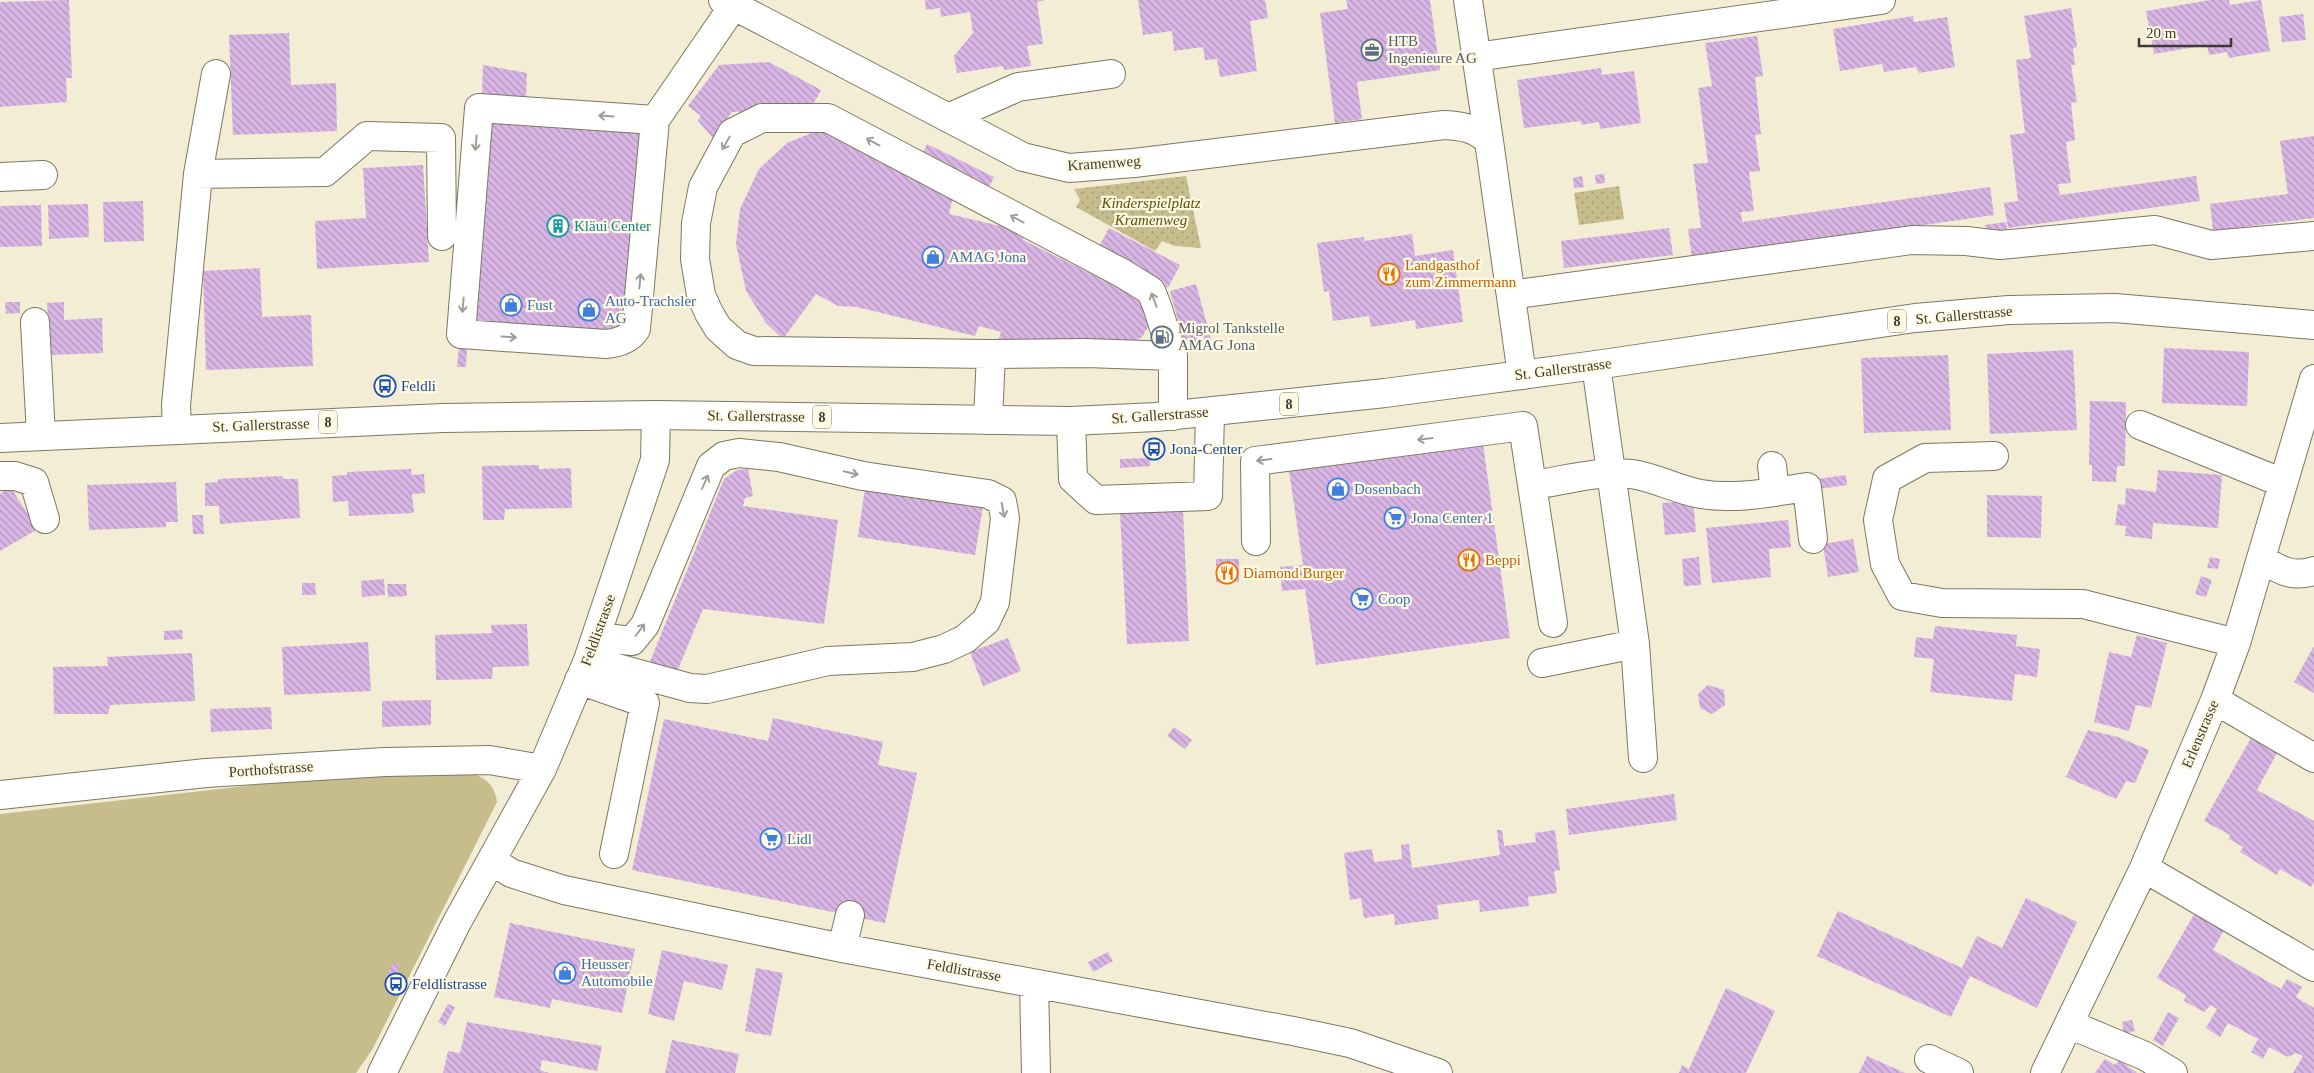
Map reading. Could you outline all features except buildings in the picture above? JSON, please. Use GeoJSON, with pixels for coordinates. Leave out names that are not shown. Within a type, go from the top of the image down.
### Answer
{"type":"FeatureCollection","features":[{"type":"Feature","properties":{"kind":"street"},"geometry":{"type":"LineString","coordinates":[[1468,0],[1522,375]]}},
{"type":"Feature","properties":{"kind":"street"},"geometry":{"type":"LineString","coordinates":[[1476,57],[1881,0]]}},
{"type":"Feature","properties":{"kind":"street"},"geometry":{"type":"LineString","coordinates":[[655,120],[479,108],[461,334],[606,344],[620,342],[632,335],[636,329],[655,120],[728,3]]}},
{"type":"Feature","properties":{"kind":"street","name":"Kramenweg"},"geometry":{"type":"LineString","coordinates":[[728,3],[1023,157],[1069,168],[1134,163],[1444,125],[1465,126],[1479,132],[1489,141]]}},
{"type":"Feature","properties":{"kind":"street"},"geometry":{"type":"LineString","coordinates":[[177,428],[176,407],[198,174],[216,74]]}},
{"type":"Feature","properties":{"kind":"street"},"geometry":{"type":"LineString","coordinates":[[948,118],[1018,87],[1111,74]]}},
{"type":"Feature","properties":{"kind":"street"},"geometry":{"type":"LineString","coordinates":[[1173,356],[1086,353],[991,354],[754,351],[737,345],[718,328],[708,313],[701,295],[695,259],[696,223],[703,187],[732,133],[762,118],[828,118],[1122,273],[1151,291],[1173,356],[1173,416]]}},
{"type":"Feature","properties":{"kind":"street"},"geometry":{"type":"LineString","coordinates":[[198,174],[325,172],[367,136],[441,138],[442,236]]}},
{"type":"Feature","properties":{"kind":"street"},"geometry":{"type":"LineString","coordinates":[[0,177],[42,175]]}},
{"type":"Feature","properties":{"kind":"street"},"geometry":{"type":"LineString","coordinates":[[1510,295],[1912,240],[1966,240],[2000,245],[2155,230],[2211,245],[2314,236]]}},
{"type":"Feature","properties":{"kind":"street","name":"St. Gallerstrasse"},"geometry":{"type":"LineString","coordinates":[[0,438],[177,428],[443,418],[656,415],[1071,421],[1173,416],[1385,393],[1596,366],[1915,318],[2009,310],[2115,308],[2314,325]]}},
{"type":"Feature","properties":{"kind":"street"},"geometry":{"type":"LineString","coordinates":[[35,322],[41,436]]}},
{"type":"Feature","properties":{"kind":"street"},"geometry":{"type":"LineString","coordinates":[[988,420],[991,354]]}},
{"type":"Feature","properties":{"kind":"street"},"geometry":{"type":"LineString","coordinates":[[1596,366],[1635,644],[1642,758]]}},
{"type":"Feature","properties":{"kind":"street","name":"Erlenstrasse"},"geometry":{"type":"LineString","coordinates":[[2045,1073],[2144,868],[2215,700],[2236,643],[2283,483],[2308,424],[2314,380]]}},
{"type":"Feature","properties":{"kind":"street"},"geometry":{"type":"LineString","coordinates":[[1071,421],[1073,479],[1096,500],[1208,496],[1210,412]]}},
{"type":"Feature","properties":{"kind":"street","name":"Feldlistrasse"},"geometry":{"type":"LineString","coordinates":[[382,1073],[456,924],[542,769],[588,659],[655,460],[656,415]]}},
{"type":"Feature","properties":{"kind":"street"},"geometry":{"type":"LineString","coordinates":[[2140,425],[2283,483]]}},
{"type":"Feature","properties":{"kind":"street"},"geometry":{"type":"LineString","coordinates":[[1256,541],[1255,461],[1523,426],[1553,623]]}},
{"type":"Feature","properties":{"kind":"street"},"geometry":{"type":"LineString","coordinates":[[739,453],[779,457],[862,476],[988,494],[1002,501],[1005,518],[995,602],[986,621],[965,639],[944,649],[913,657],[828,660],[707,689],[690,688],[588,659],[632,641],[645,625],[712,466],[724,456],[739,453]]}},
{"type":"Feature","properties":{"kind":"street"},"geometry":{"type":"LineString","coordinates":[[1994,456],[1924,458],[1887,479],[1878,520],[1885,564],[1902,596],[1942,603],[2082,604],[2236,643]]}},
{"type":"Feature","properties":{"kind":"street"},"geometry":{"type":"LineString","coordinates":[[1532,486],[1611,474],[1631,474],[1699,494],[1752,495],[1774,479],[1807,487],[1813,539]]}},
{"type":"Feature","properties":{"kind":"street"},"geometry":{"type":"LineString","coordinates":[[0,476],[15,476],[34,482],[46,519]]}},
{"type":"Feature","properties":{"kind":"street"},"geometry":{"type":"LineString","coordinates":[[2261,559],[2284,573],[2301,575],[2314,571]]}},
{"type":"Feature","properties":{"kind":"street"},"geometry":{"type":"LineString","coordinates":[[1542,663],[1635,644]]}},
{"type":"Feature","properties":{"kind":"street"},"geometry":{"type":"LineString","coordinates":[[588,659],[645,703],[614,854]]}},
{"type":"Feature","properties":{"kind":"street"},"geometry":{"type":"LineString","coordinates":[[2215,700],[2314,758]]}},
{"type":"Feature","properties":{"kind":"street","name":"Porthofstrasse"},"geometry":{"type":"LineString","coordinates":[[0,794],[206,774],[385,762],[489,760],[542,769]]}},
{"type":"Feature","properties":{"kind":"street","name":"Feldlistrasse"},"geometry":{"type":"LineString","coordinates":[[492,861],[511,873],[564,890],[842,948],[1350,1043],[1438,1073]]}},
{"type":"Feature","properties":{"kind":"street"},"geometry":{"type":"LineString","coordinates":[[2144,868],[2314,967]]}},
{"type":"Feature","properties":{"kind":"street"},"geometry":{"type":"LineString","coordinates":[[842,948],[850,915]]}},
{"type":"Feature","properties":{"kind":"street"},"geometry":{"type":"LineString","coordinates":[[1034,984],[1036,1073]]}},
{"type":"Feature","properties":{"kind":"street"},"geometry":{"type":"LineString","coordinates":[[2069,1024],[2144,1056],[2173,1073]]}},
{"type":"Feature","properties":{"kind":"street"},"geometry":{"type":"LineString","coordinates":[[1929,1059],[1959,1073]]}},
{"type":"Feature","properties":{"kind":"green space","name":"Kinderspielplatz Kramenweg"},"geometry":{"type":"Polygon","coordinates":[[[1186,176],[1201,248],[1175,246],[1162,241],[1155,251],[1076,207],[1080,200],[1074,189],[1186,176]]]}},
{"type":"Feature","properties":{"kind":"green space"},"geometry":{"type":"Polygon","coordinates":[[[1619,186],[1624,219],[1579,225],[1574,193],[1619,186]]]}},
{"type":"Feature","properties":{"kind":"green space"},"geometry":{"type":"Polygon","coordinates":[[[464,771],[477,775],[486,781],[493,789],[497,802],[372,1050],[356,1073],[0,1073],[0,814],[332,776],[464,771]]]}},
{"type":"Feature","properties":{"kind":"place","name":"HTB Ingenieure AG"},"geometry":{"type":"Point","coordinates":[1372,50]}},
{"type":"Feature","properties":{"kind":"place","name":"Kläui Center"},"geometry":{"type":"Point","coordinates":[558,226]}},
{"type":"Feature","properties":{"kind":"place","name":"AMAG Jona"},"geometry":{"type":"Point","coordinates":[933,257]}},
{"type":"Feature","properties":{"kind":"place","name":"Landgasthof zum Zimmermann"},"geometry":{"type":"Point","coordinates":[1389,274]}},
{"type":"Feature","properties":{"kind":"place","name":"Fust"},"geometry":{"type":"Point","coordinates":[511,305]}},
{"type":"Feature","properties":{"kind":"place","name":"Auto-Trachsler AG"},"geometry":{"type":"Point","coordinates":[589,310]}},
{"type":"Feature","properties":{"kind":"place","name":"Migrol Tankstelle AMAG Jona"},"geometry":{"type":"Point","coordinates":[1162,337]}},
{"type":"Feature","properties":{"kind":"place","name":"Feldli"},"geometry":{"type":"Point","coordinates":[385,386]}},
{"type":"Feature","properties":{"kind":"place","name":"Jona-Center"},"geometry":{"type":"Point","coordinates":[1154,449]}},
{"type":"Feature","properties":{"kind":"place","name":"Dosenbach"},"geometry":{"type":"Point","coordinates":[1338,489]}},
{"type":"Feature","properties":{"kind":"place","name":"Jona Center 1"},"geometry":{"type":"Point","coordinates":[1395,518]}},
{"type":"Feature","properties":{"kind":"place","name":"Beppi"},"geometry":{"type":"Point","coordinates":[1469,560]}},
{"type":"Feature","properties":{"kind":"place","name":"Diamond Burger"},"geometry":{"type":"Point","coordinates":[1227,573]}},
{"type":"Feature","properties":{"kind":"place","name":"Coop"},"geometry":{"type":"Point","coordinates":[1362,599]}},
{"type":"Feature","properties":{"kind":"place","name":"Lidl"},"geometry":{"type":"Point","coordinates":[771,839]}},
{"type":"Feature","properties":{"kind":"place","name":"Heusser Automobile"},"geometry":{"type":"Point","coordinates":[565,973]}},
{"type":"Feature","properties":{"kind":"place","name":"Feldlistrasse"},"geometry":{"type":"Point","coordinates":[396,984]}}]}
